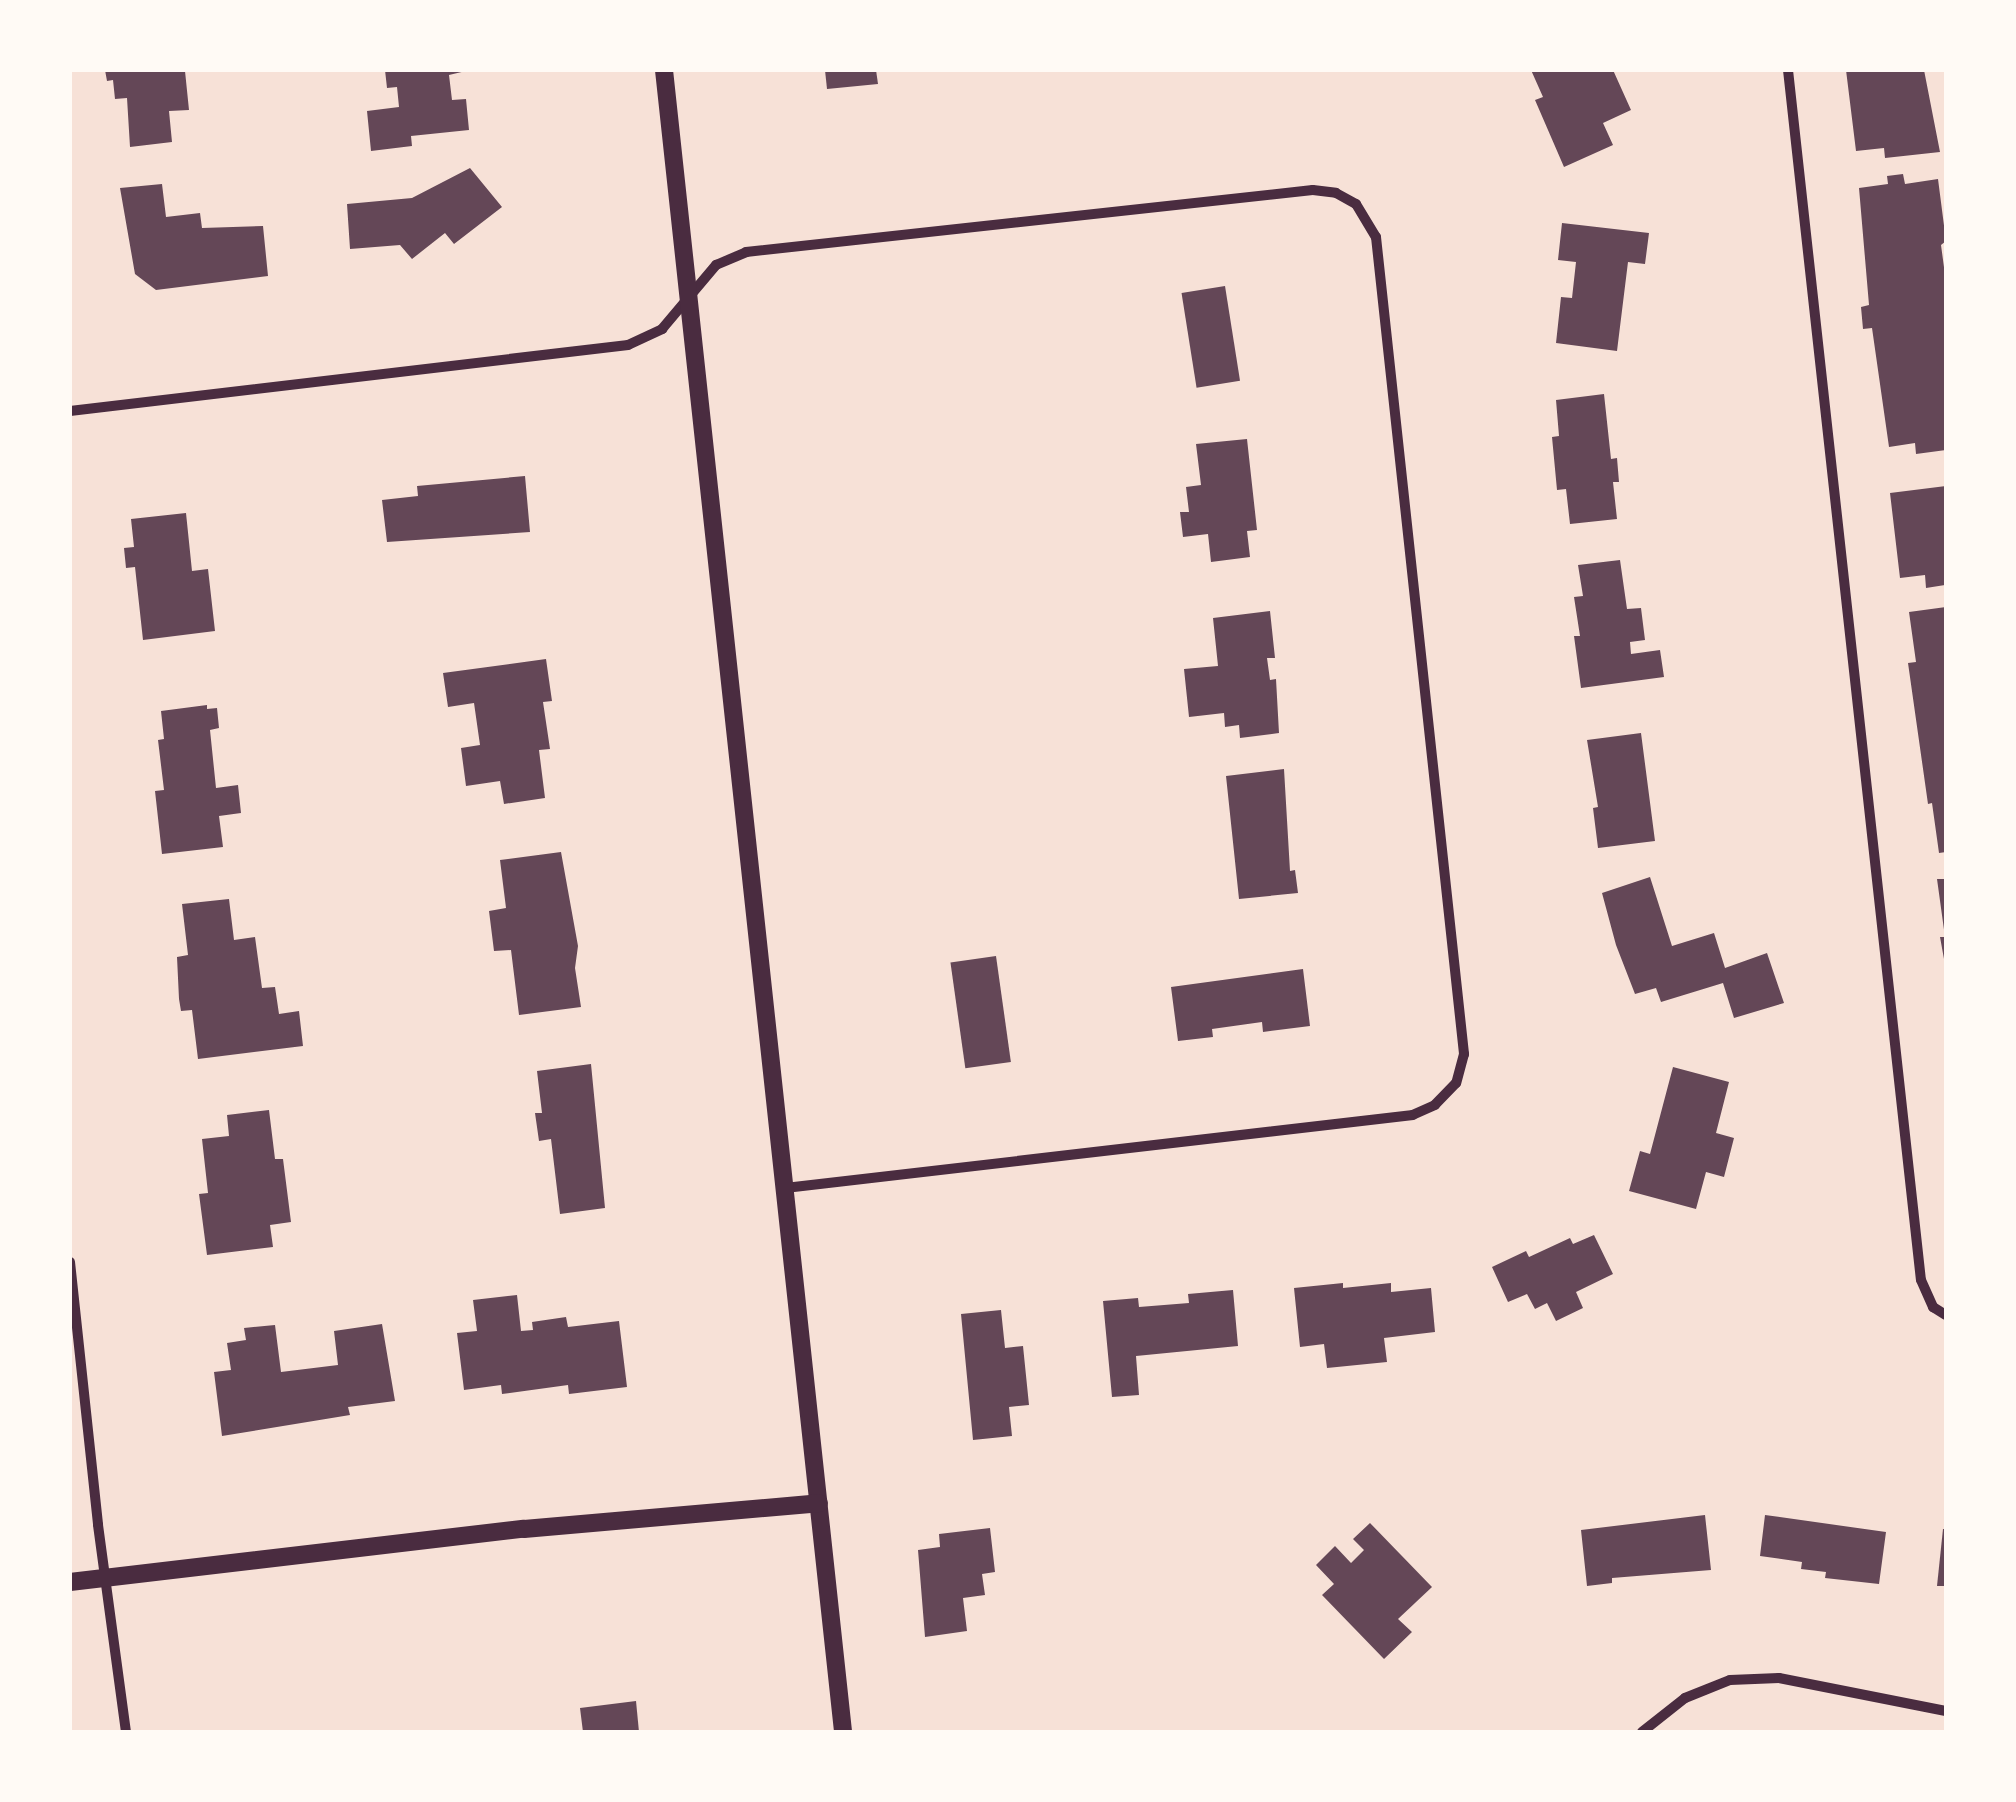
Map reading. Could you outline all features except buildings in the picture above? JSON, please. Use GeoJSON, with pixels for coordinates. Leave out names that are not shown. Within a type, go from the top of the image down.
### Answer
{"type":"FeatureCollection","features":[{"type":"Feature","properties":{"kind":"street"},"geometry":{"type":"LineString","coordinates":[[664,70],[843,1732]]}},
{"type":"Feature","properties":{"kind":"street"},"geometry":{"type":"LineString","coordinates":[[1788,70],[1922,1280],[1926,1295],[1943,1314]]}},
{"type":"Feature","properties":{"kind":"street"},"geometry":{"type":"LineString","coordinates":[[70,411],[628,345],[662,329],[716,265],[746,252],[1314,190],[1336,193],[1356,204],[1376,238],[1464,1054],[1456,1083],[1413,1115],[785,1188]]}},
{"type":"Feature","properties":{"kind":"street"},"geometry":{"type":"LineString","coordinates":[[70,1262],[126,1732]]}},
{"type":"Feature","properties":{"kind":"street"},"geometry":{"type":"LineString","coordinates":[[70,1582],[524,1529],[819,1504]]}},
{"type":"Feature","properties":{"kind":"street"},"geometry":{"type":"LineString","coordinates":[[1642,1732],[1685,1698],[1730,1680],[1778,1678],[1946,1711]]}}]}
